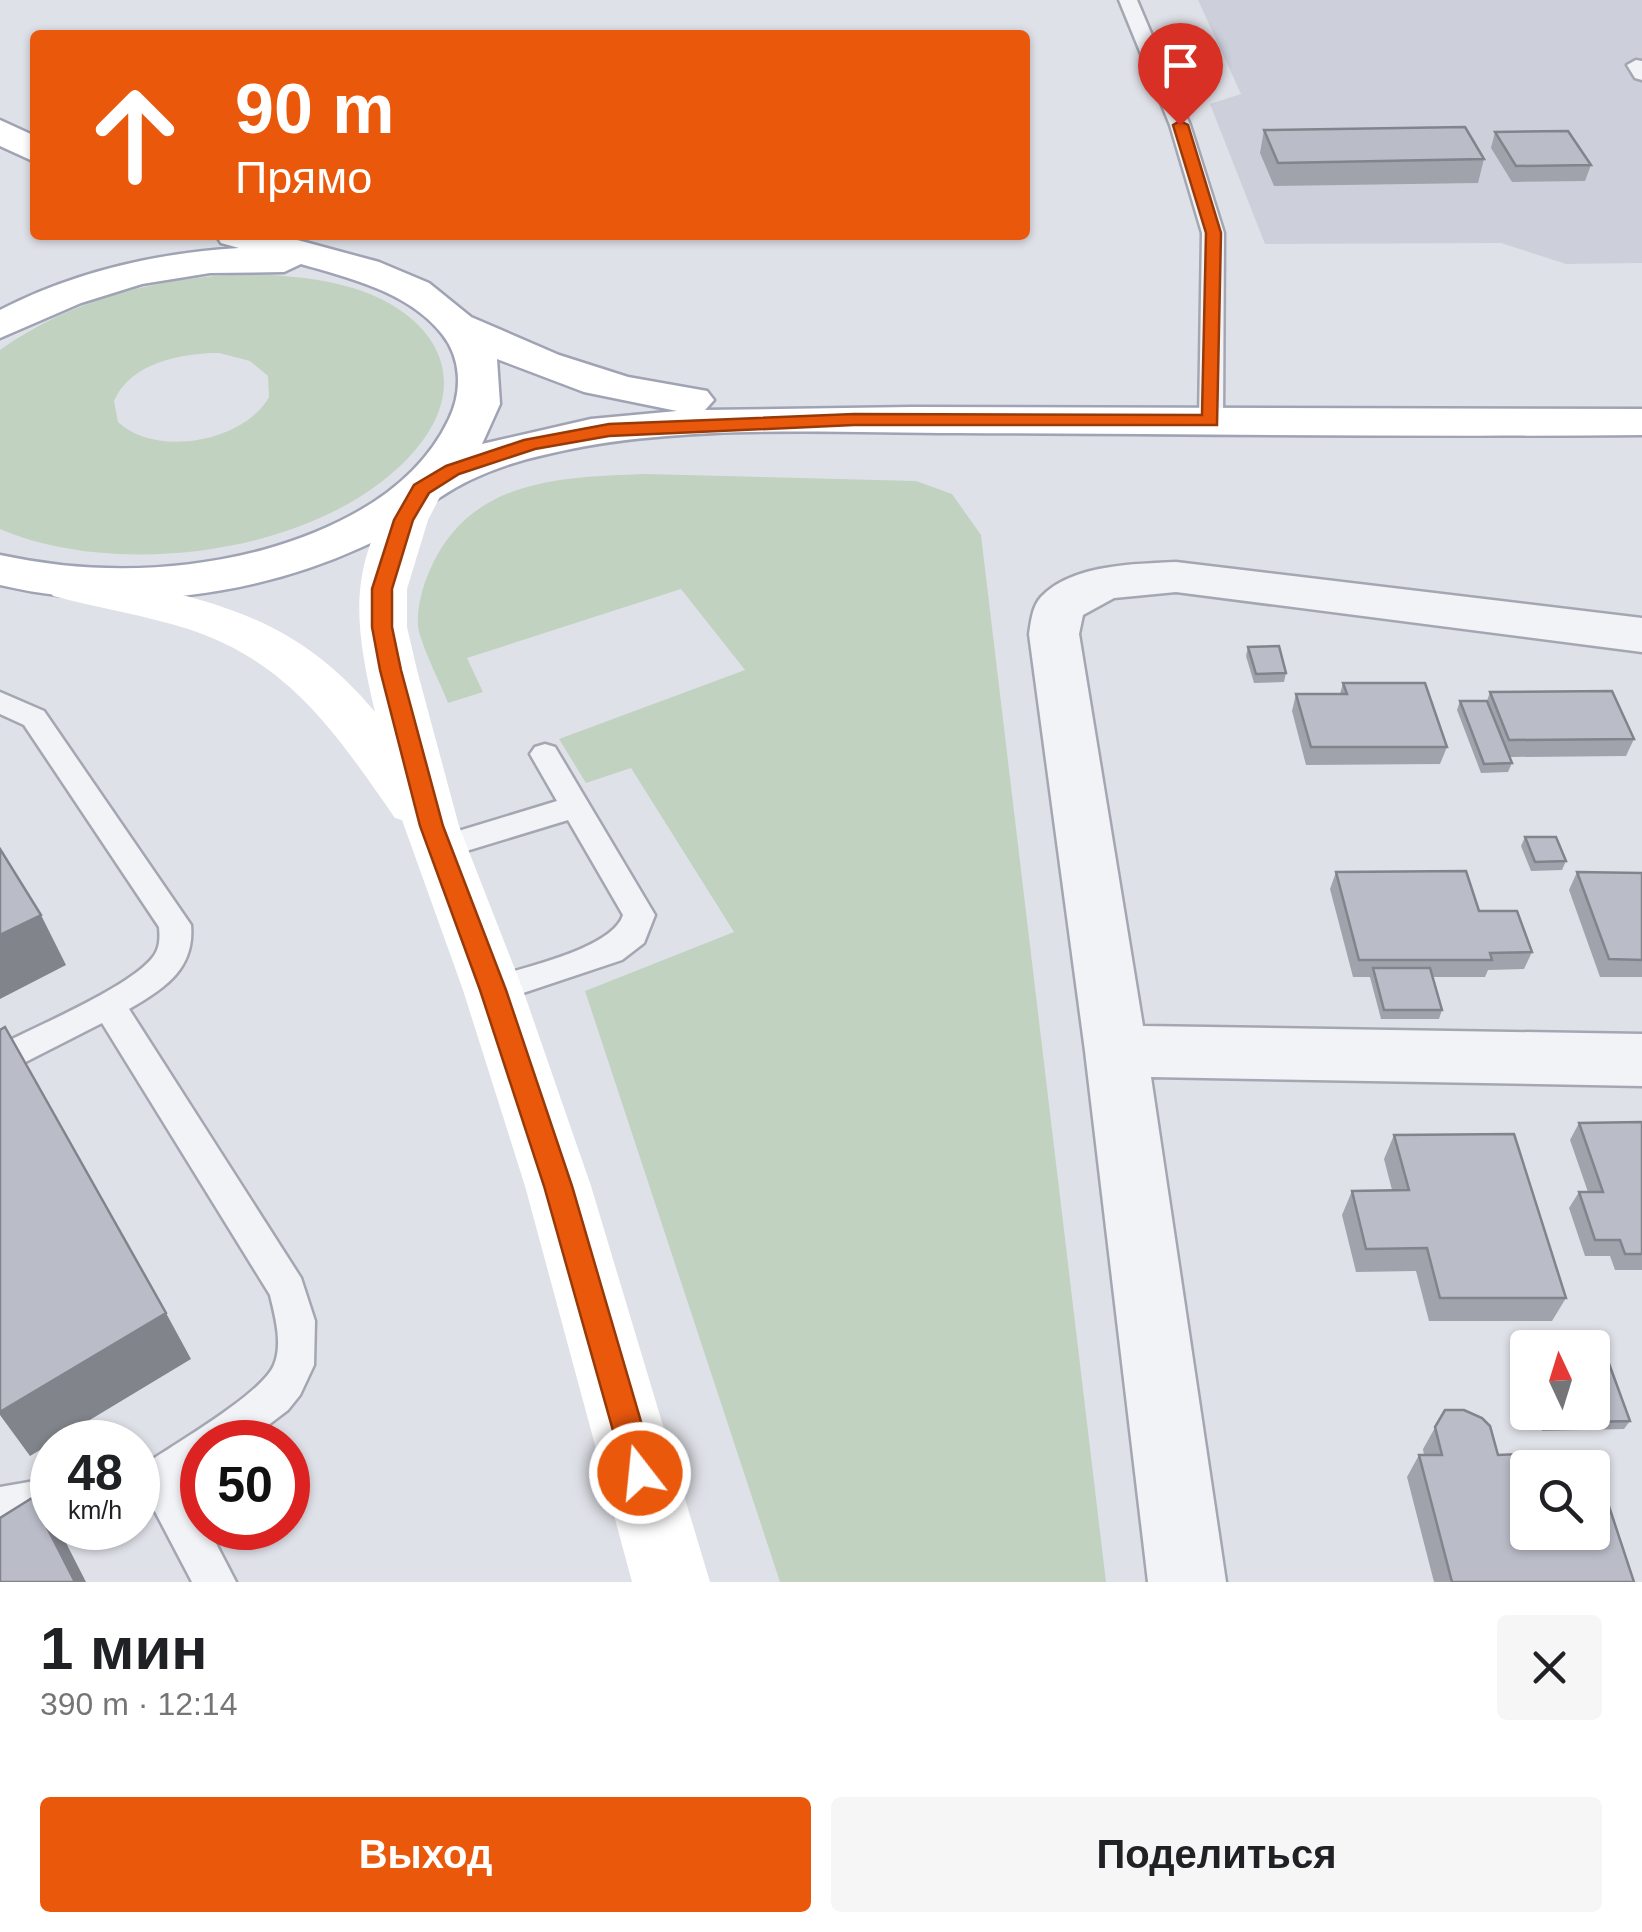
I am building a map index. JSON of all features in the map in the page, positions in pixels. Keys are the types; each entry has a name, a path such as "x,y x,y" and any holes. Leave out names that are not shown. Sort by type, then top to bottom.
{"main road":[{"path":"0,131 30,149"},
{"path":"252,240 366,274 403,287 434,304 458,326 472,346 479,368 481,391 476,415 446,465 421,489 390,556 382,589 382,627 436,837 493,990 558,1186 671,1582"},
{"path":"0,326 62,296 104,282 191,264 280,260 366,274"},
{"path":"458,326 545,366 614,389 854,419"},
{"path":"70,585 133,587 199,580 264,567 378,520 452,470 558,438 661,425 854,419 1642,422"},
{"path":"0,570 191,615 242,632 281,652 312,676 350,718 436,837"}],"street":[{"path":"1186,1582 1116,1051 1054,634 1059,608 1082,589 1114,581 1176,577 1642,636"},
{"path":"1116,1051 1642,1060"}],"lane":[{"path":"1128,0 1180,125 1214,233 1210,421"},
{"path":"0,702 34,718 175,925 178,942 173,960 159,976 0,1061"},
{"path":"493,990 610,951 633,934 638,916 545,754"},
{"path":"436,837 576,807"},
{"path":"108,1004 288,1290 300,1328 299,1359 272,1400 243,1420"},
{"path":"160,1499 215,1582"},
{"path":"0,1508 30,1503"}],"shaded area":[{"path":"1198,0 1642,0 1642,263 1566,264 1501,243 1265,244 1210,104 1241,94"}],"green space":[{"path":"261,274 327,282 381,299 404,313 423,330 436,350 443,372 443,396 434,421 417,448 379,484 332,512 279,533 221,547 162,554 104,553 49,545 0,529 0,350 87,304 150,286","holes":["219,353 250,361 268,376 269,397 240,425 198,440 176,442 154,440 118,422 114,401 132,377 144,369 173,358 204,354"]},
{"path":"646,474 916,481 952,494 981,535 1106,1582 780,1582 585,991 734,932 631,768 586,783 559,739 745,670 681,589 467,658 483,692 448,703 418,625 424,586 446,541 467,518 492,501 549,482"}],"building":[{"path":"1465,127 1484,159 1278,163 1264,130"},
{"path":"1568,131 1591,165 1516,166 1495,132"},
{"path":"1279,646 1286,673 1256,674 1248,647"},
{"path":"1343,683 1425,683 1447,747 1311,747 1296,694 1347,694"},
{"path":"1612,691 1634,739 1509,740 1490,692"},
{"path":"1460,701 1487,701 1512,763 1484,764"},
{"path":"1525,837 1556,837 1566,861 1535,862"},
{"path":"0,849 41,915 0,935"},
{"path":"1466,871 1479,911 1517,911 1532,952 1490,953 1492,960 1359,960 1336,872"},
{"path":"1577,872 1642,873 1642,960 1609,959"},
{"path":"1373,968 1430,968 1442,1010 1384,1010"},
{"path":"5,1027 166,1313 0,1412 0,1030"},
{"path":"1642,1122 1642,1254 1625,1254 1620,1240 1595,1240 1579,1192 1603,1192 1579,1123"},
{"path":"1514,1134 1566,1298 1440,1298 1427,1248 1366,1249 1352,1191 1409,1190 1394,1135"},
{"path":"1610,1366 1630,1421 1610,1421"},
{"path":"1445,1410 1464,1410 1490,1426 1498,1455 1510,1454 1510,1550 1610,1550 1610,1509 1634,1582 1452,1582 1419,1455 1442,1455 1435,1427"},
{"path":"30,1499 30,1550 59,1550 75,1582 0,1582 0,1518"}],"route":[{"path":"640,1473 558,1186 493,990 432,826 390,670 382,627 382,589 404,520 421,489 452,470 531,444 609,430 854,419 1210,421 1216,284 1214,233 1180,125"}]}
